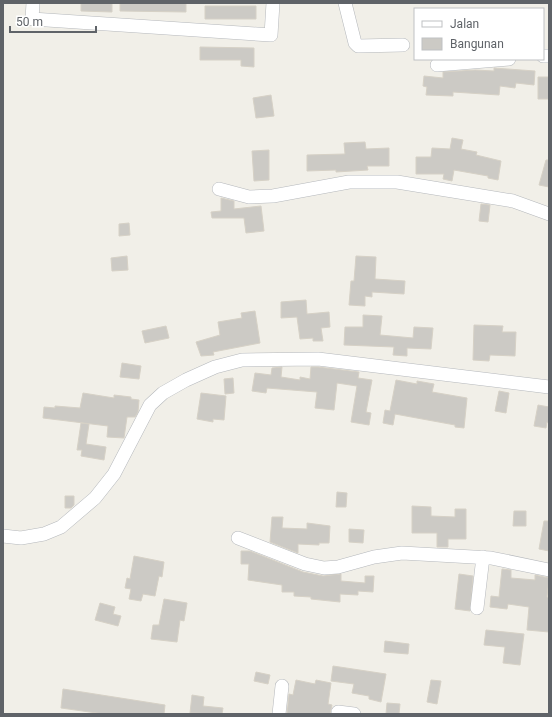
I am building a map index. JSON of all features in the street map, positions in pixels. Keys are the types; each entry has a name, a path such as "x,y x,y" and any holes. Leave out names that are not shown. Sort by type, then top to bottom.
{"street":[{"path":"33,3 32,19 271,35 273,3"},
{"path":"345,3 355,43 358,46 404,45"},
{"path":"437,65 497,60"},
{"path":"219,189 249,197 273,196 349,182 397,182 513,201 549,214"},
{"path":"3,536 21,538 44,534 61,527 95,498 114,474 150,405 163,393 186,380 215,367 242,360 318,359 549,387"},
{"path":"238,538 305,564 324,568 338,568 374,556 402,552 483,557 549,570"},
{"path":"477,608 483,557"},
{"path":"279,714 282,686"},
{"path":"338,714 338,712 354,714"}],"building":[{"path":"81,3 112,3 112,12 81,11"},
{"path":"120,3 186,3 186,12 120,11"},
{"path":"205,6 256,6 256,19 205,19"},
{"path":"200,47 254,48 254,67 241,66 241,60 200,60"},
{"path":"494,68 535,71 534,85 516,83 515,88 500,86 499,95 453,92 453,96 426,95 427,87 423,86 424,76 443,78 443,72 475,70 494,71"},
{"path":"538,77 549,77 549,99 538,99"},
{"path":"271,95 274,116 256,118 253,98"},
{"path":"452,138 463,140 461,149 477,152 476,155 501,161 498,180 488,178 488,176 454,170 452,181 443,179 444,174 416,174 416,157 431,157 432,148 450,149"},
{"path":"365,142 366,149 389,148 389,166 367,166 368,170 336,172 336,170 307,171 307,155 345,154 344,143"},
{"path":"269,150 269,180 254,181 252,151"},
{"path":"546,160 549,160 549,187 539,185"},
{"path":"221,198 234,201 234,209 261,206 264,231 246,233 244,218 212,218 211,212 221,211"},
{"path":"481,204 490,205 488,222 479,221"},
{"path":"129,223 130,235 119,236 119,224"},
{"path":"127,256 128,270 112,271 111,258"},
{"path":"356,256 376,257 375,279 405,281 404,294 372,292 372,297 365,296 365,306 349,305 351,281 354,281"},
{"path":"306,300 307,314 329,312 330,327 321,328 323,341 313,341 313,338 300,339 297,317 281,318 281,302"},
{"path":"255,311 260,343 213,352 214,355 201,356 196,342 220,335 218,322 242,318 241,313"},
{"path":"363,315 382,316 380,335 413,338 414,327 433,328 431,349 407,348 407,356 393,355 394,347 344,345 345,327 363,327"},
{"path":"474,325 503,326 502,332 516,332 515,356 490,355 489,361 473,360"},
{"path":"166,326 169,338 145,343 142,331"},
{"path":"122,363 141,366 139,379 120,377"},
{"path":"282,367 281,377 300,380 300,377 310,379 311,367 318,367 359,372 358,378 372,380 366,412 371,413 369,425 351,422 357,386 337,383 334,410 315,408 317,392 267,388 266,393 252,391 255,373 271,375 272,368"},
{"path":"233,378 234,393 225,394 224,379"},
{"path":"396,380 417,384 417,381 434,384 432,392 467,398 464,428 395,414 393,425 383,423 385,410 390,411"},
{"path":"499,391 509,393 506,413 495,411"},
{"path":"83,393 114,398 114,395 131,397 131,399 139,400 138,412 135,417 127,417 124,438 107,437 108,426 43,418 44,407 55,408 55,406 80,408"},
{"path":"201,393 226,396 224,420 213,419 213,422 197,419"},
{"path":"538,405 549,407 549,423 547,422 546,428 534,426"},
{"path":"81,423 89,424 86,444 106,447 104,460 81,456 82,450 77,450"},
{"path":"337,492 347,493 346,507 336,507"},
{"path":"65,496 74,496 74,505 71,508 65,508"},
{"path":"412,506 431,507 431,516 455,517 455,509 466,509 466,539 448,539 448,547 437,547 437,533 412,533"},
{"path":"514,511 526,511 526,526 513,526"},
{"path":"272,517 283,517 282,528 307,529 307,523 330,526 329,543 319,543 319,545 298,544 298,553 270,542"},
{"path":"544,521 549,521 549,551 539,549"},
{"path":"349,529 364,530 363,543 349,542"},
{"path":"241,551 250,551 303,572 323,576 341,574 341,581 365,583 365,576 374,576 373,592 358,591 358,595 340,594 340,602 311,599 311,597 294,596 294,592 282,592 282,585 248,580 249,564 241,564"},
{"path":"134,556 164,562 162,577 159,576 155,596 143,594 141,601 129,599 131,589 125,588 127,578 130,579"},
{"path":"502,569 511,570 511,578 535,580 535,575 549,578 547,597 549,598 549,632 527,630 529,607 508,604 507,609 490,607 491,596 499,597"},
{"path":"459,574 473,576 470,611 455,609"},
{"path":"164,599 187,603 184,621 180,620 177,642 151,639 153,625 159,625"},
{"path":"100,603 115,607 113,614 121,616 118,626 95,620"},
{"path":"486,630 524,634 520,665 503,663 505,647 484,645"},
{"path":"385,641 409,644 408,654 384,652"},
{"path":"333,666 386,674 381,702 369,699 369,696 352,693 354,684 331,681"},
{"path":"256,672 270,675 268,684 254,681"},
{"path":"296,680 315,684 316,680 331,683 328,704 332,705 330,714 287,714 289,694 293,695"},
{"path":"431,680 441,681 437,704 427,702"},
{"path":"63,689 165,705 164,714 104,714 61,708"},
{"path":"192,695 204,697 203,706 223,708 222,714 190,713"},
{"path":"387,703 400,704 399,714 386,714"}]}
